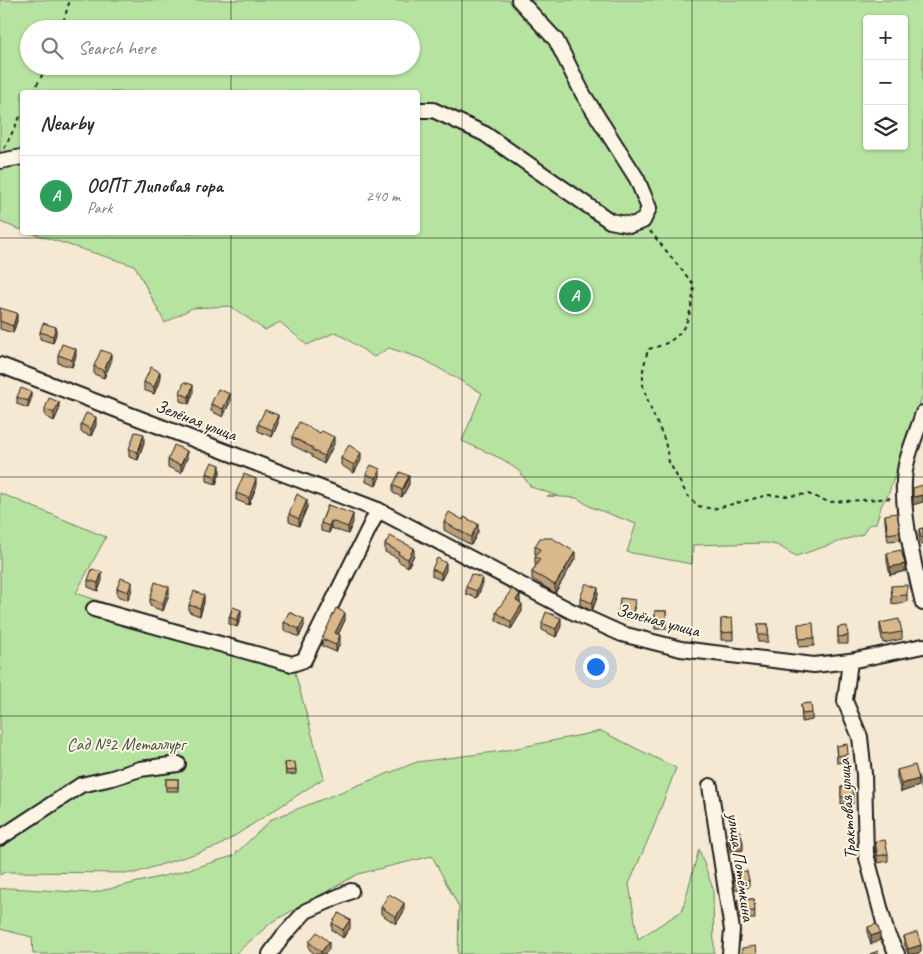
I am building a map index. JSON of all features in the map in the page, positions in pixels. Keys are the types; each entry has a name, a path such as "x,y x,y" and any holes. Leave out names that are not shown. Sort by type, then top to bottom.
{"street":[{"path":"420,110 432,110 485,134 610,221 631,225 643,221 649,208 638,179 584,94 556,40 519,0"},
{"path":"0,161 20,157"},
{"name":"Зелёная улица","path":"0,365 378,510 571,611 622,634 681,649 814,665 923,646"},
{"path":"923,413 906,466 904,498 915,571 923,603"},
{"path":"94,609 292,664 304,660 378,510"},
{"name":"Трактовая улица","path":"850,660 845,701 860,736 864,774 866,854 887,934 897,954"},
{"path":"0,838 81,785 140,769 178,764"},
{"name":"улица Потёмкина","path":"710,786 732,930 730,954"},
{"path":"270,954 283,936 306,911 351,891"}],"path":[{"path":"64,20 70,0"},
{"path":"35,90 42,75"},
{"path":"0,156 20,117"},
{"path":"643,221 694,285 692,309 684,324 675,339 663,346 648,349 643,370 643,386 665,441 669,462 687,495 698,506 713,510 768,495 808,494 829,502 904,498"}],"green space":[{"path":"0,0 923,0 923,394 888,495 882,504 876,523 868,525 863,534 796,556 777,545 766,543 693,545 692,564 627,552 636,524 591,507 577,498 547,496 558,496 531,487 519,471 502,459 462,441 482,393 423,359 389,348 374,357 336,332 307,345 280,322 265,330 230,306 192,308 165,323 135,266 37,235 420,235 420,90 20,90 20,229 0,222"},
{"name":"Сад №2 Металлург","path":"0,493 106,537 76,593 294,669 324,778 219,846 135,873 5,872 0,875"},
{"path":"601,731 676,768 629,884 638,939 682,911 699,849 713,889 714,954 458,954 459,907 432,856 358,874 272,922 235,954 33,954 32,937 0,929 0,889 92,893 180,872 233,856 272,819 417,762 502,751"}],"building":[{"path":"0,308 17,313 13,326 0,321"},
{"path":"43,323 56,327 53,336 40,332"},
{"path":"62,344 76,349 72,360 58,355"},
{"path":"101,350 111,354 104,371 94,366"},
{"path":"151,367 160,372 154,387 144,382"},
{"path":"184,382 193,385 189,397 180,393"},
{"path":"21,388 31,392 28,401 17,397"},
{"path":"218,389 230,394 223,409 211,404"},
{"path":"49,398 59,402 54,413 45,409"},
{"path":"265,410 278,415 272,430 258,424"},
{"path":"86,413 96,417 91,429 81,424"},
{"path":"299,422 320,433 322,431 334,437 324,456 292,437"},
{"path":"135,432 144,434 138,452 129,449"},
{"path":"174,445 187,451 181,465 168,460"},
{"path":"349,445 361,453 354,465 341,458"},
{"path":"212,462 220,465 216,477 207,473"},
{"path":"371,465 380,469 376,478 366,474"},
{"path":"400,472 409,476 402,490 393,485"},
{"path":"244,474 256,479 249,498 236,493"},
{"path":"923,485 923,495 913,497 913,488"},
{"path":"297,494 307,500 299,519 289,514"},
{"path":"328,505 353,514 348,527 331,521 329,526 321,523"},
{"path":"449,512 463,520 464,517 478,524 471,537 444,522"},
{"path":"897,513 900,532 888,534 885,515"},
{"path":"923,528 923,538 921,538 919,529"},
{"path":"390,536 414,548 408,559 385,544"},
{"path":"540,538 552,538 575,552 555,585 532,572 540,559 535,557 540,549 535,546"},
{"path":"901,550 905,564 890,567 887,553"},
{"path":"437,558 446,563 441,573 432,569"},
{"path":"92,569 102,572 98,583 88,580"},
{"path":"471,574 482,578 477,591 466,587"},
{"path":"121,578 132,582 128,592 117,588"},
{"path":"155,582 169,587 163,603 150,599"},
{"path":"586,583 598,588 592,603 580,598"},
{"path":"907,585 907,595 892,596 891,586"},
{"path":"512,589 520,594 516,600 522,604 511,622 496,612"},
{"path":"194,591 204,595 200,608 189,605"},
{"path":"620,598 635,600 633,612 619,611"},
{"path":"233,607 241,610 237,620 229,617"},
{"path":"336,608 345,613 335,633 340,635 336,645 322,639"},
{"path":"655,611 666,611 666,622 655,622"},
{"path":"289,612 304,619 299,629 284,622"},
{"path":"546,612 561,618 556,629 542,623"},
{"path":"732,618 733,632 721,633 721,619"},
{"path":"899,619 902,632 883,635 880,623"},
{"path":"813,623 814,638 799,639 798,624"},
{"path":"758,624 768,624 768,635 758,635"},
{"path":"847,626 848,636 838,637 838,627"},
{"path":"811,703 812,713 802,714 801,704"},
{"path":"847,744 848,754 837,756 836,746"},
{"path":"295,762 296,770 286,771 285,763"},
{"path":"915,765 919,779 901,784 897,770"},
{"path":"166,779 178,779 178,787 166,787"},
{"path":"841,787 852,787 853,797 841,797"},
{"path":"740,831 743,842 731,846 728,835"},
{"path":"885,840 888,854 878,856 875,842"},
{"path":"747,871 749,880 735,883 733,873"},
{"path":"389,894 404,903 396,917 381,907"},
{"path":"754,899 755,911 739,912 737,900"},
{"path":"339,913 350,920 343,930 332,923"},
{"path":"877,924 880,933 871,936 868,927"},
{"path":"317,932 329,942 321,952 309,942"},
{"path":"917,932 921,945 908,949 904,936"},
{"path":"756,946 757,954 742,954 742,948"}],"place":[{"name":"ООПТ Липовая гора","path":"575,296"}]}
